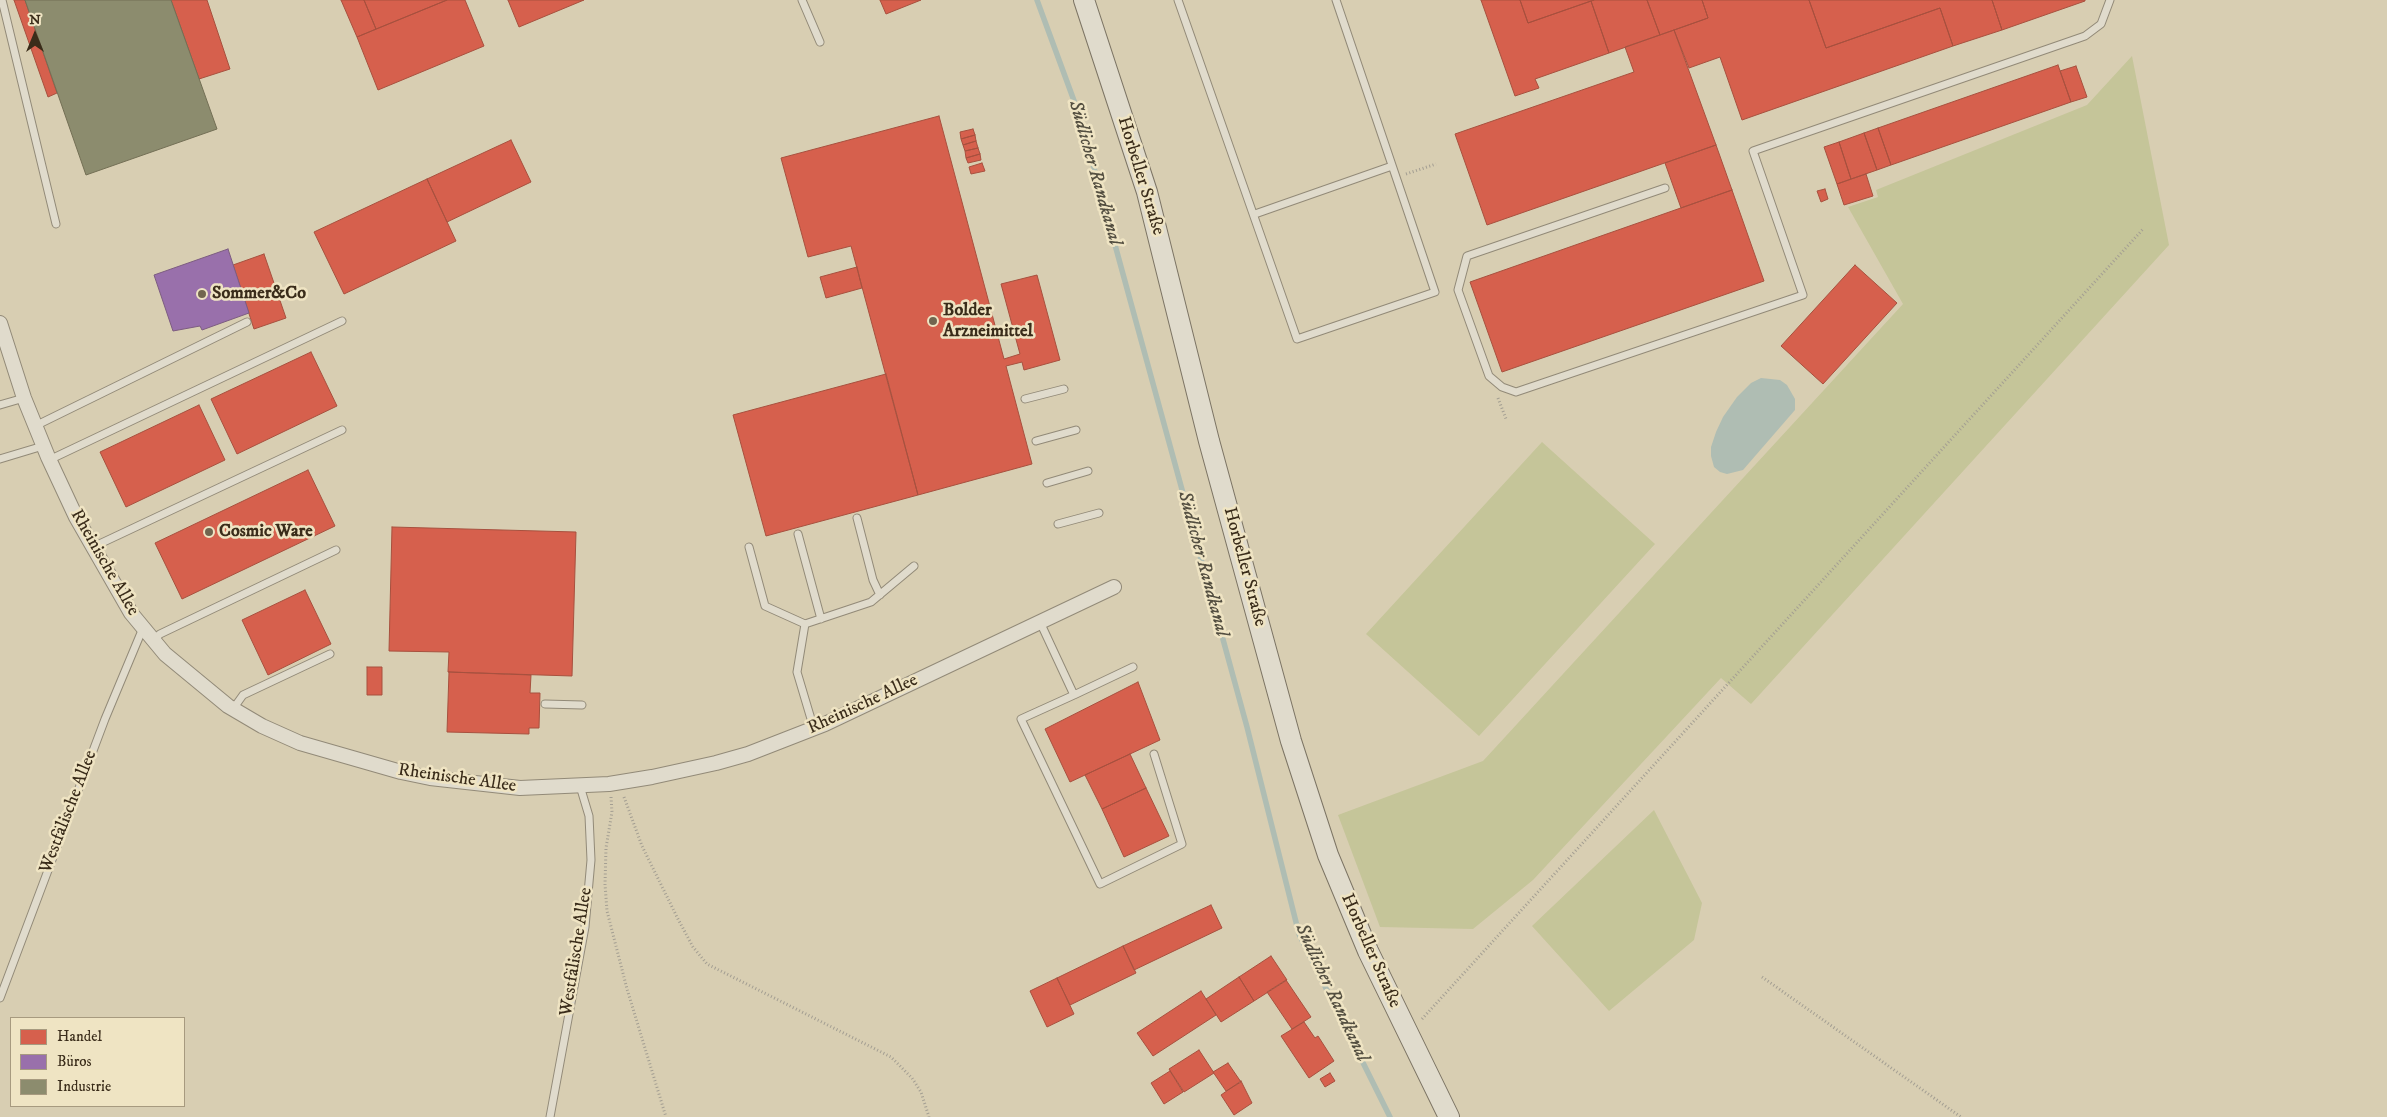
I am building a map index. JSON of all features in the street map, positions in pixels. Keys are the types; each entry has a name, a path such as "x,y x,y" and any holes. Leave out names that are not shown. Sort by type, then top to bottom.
{"main road":[{"name":"Horbeller Straße","path":"1084,0 1147,192 1209,441 1291,741 1328,855 1368,951 1449,1117"}],"street":[{"name":"Rheinische Allee","path":"0,323 24,398 49,460 93,547 131,614 165,654 195,681 233,709 262,726 300,743 400,772 456,781 520,788 614,784 716,763 748,754 814,729 1114,587"}],"lane":[{"path":"2,0 56,224"},
{"path":"802,0 820,42"},
{"path":"1178,0 1255,214 1297,339 1435,292 1336,0"},
{"path":"1666,188 1467,256 1458,290 1489,376 1502,387 1516,392 1803,295 1753,151 2085,36 2101,24 2110,0"},
{"path":"1255,214 1392,166"},
{"path":"49,460 342,321"},
{"path":"35,426 247,322"},
{"path":"1025,399 1064,388"},
{"path":"0,405 24,398"},
{"path":"93,547 342,430"},
{"path":"1036,441 1076,430"},
{"path":"0,458 43,446"},
{"path":"1047,483 1088,471"},
{"path":"1058,524 1099,513"},
{"path":"857,518 873,580 880,595"},
{"path":"798,534 821,619"},
{"path":"749,547 765,606 805,624 871,602 914,566"},
{"path":"153,640 160,634 336,550"},
{"path":"1040,622 1074,695"},
{"path":"805,624 797,672 814,729"},
{"name":"Westfälische Allee","path":"0,998 105,719 143,628"},
{"path":"233,709 243,696 330,654"},
{"path":"1133,667 1021,719 1100,884 1182,844 1154,754"},
{"path":"545,704 582,705"},
{"name":"Westfälische Allee","path":"550,1117 586,918 591,860 590,825 580,786"}],"path":[{"path":"1396,177 1436,164"},
{"path":"1408,1034 2144,228"},
{"path":"1502,387 1498,397 1506,419"},
{"path":"614,784 606,848 605,884 607,911 626,989 666,1117"},
{"path":"614,784 678,919 693,947 707,964 891,1057 912,1078 921,1092 929,1117"},
{"path":"1762,977 1961,1117"}],"green space":[{"path":"2132,56 2169,245 1751,704 1721,678 1533,880 1473,929 1380,927 1338,815 1483,761 1903,304 1848,207 1878,197 1876,190 2087,105"},
{"path":"1542,442 1655,544 1479,736 1366,634"},
{"path":"1654,810 1702,903 1694,940 1609,1011 1532,926"}],"shaded area":[{"path":"1761,378 1780,380 1787,385 1795,399 1795,410 1743,470 1727,474 1720,472 1714,467 1711,456 1711,447 1716,432 1723,417 1737,397 1751,383"}],"building: Handel":[{"path":"14,0 25,0 57,93 48,97"},
{"path":"171,0 207,0 230,69 199,79"},
{"path":"341,0 364,0 376,29 357,37"},
{"path":"364,0 447,0 376,29"},
{"path":"447,0 465,0 484,46 378,90 357,37"},
{"path":"508,0 584,0 519,27"},
{"path":"880,0 921,0 886,14"},
{"path":"1481,0 1520,0 1528,23 1591,1 1609,53 1535,79 1539,88 1515,96"},
{"path":"1520,0 1594,0 1528,23"},
{"path":"1647,0 1660,35 1609,53 1591,1"},
{"path":"1647,0 1702,0 1708,18 1660,35"},
{"path":"1702,0 1809,0 1826,48 1940,8 1953,46 1742,120 1720,57 1689,68 1674,30 1708,18"},
{"path":"1809,0 1992,0 2002,30 1953,46 1940,8 1826,48"},
{"path":"1992,0 2085,0 2085,1 2002,30"},
{"path":"1674,30 1716,145 1487,225 1455,134 1634,72 1625,47"},
{"path":"2058,65 2071,102 1891,165 1878,128"},
{"path":"2076,66 2087,97 2071,102 2060,71"},
{"name":"Bolder Arzneimittel","path":"939,116 1004,359 1020,354 1001,284 1037,275 1060,360 1024,370 1022,362 1006,366 1032,464 918,495 851,246 808,257 781,158"},
{"path":"1878,128 1891,165 1877,170 1864,133"},
{"path":"973,129 975,135 961,139 960,132"},
{"path":"1864,133 1877,170 1851,179 1839,142"},
{"path":"975,135 976,141 963,145 961,139"},
{"path":"511,140 531,182 447,222 427,179"},
{"path":"976,141 978,148 965,151 963,145"},
{"path":"1839,142 1851,179 1837,184 1824,147"},
{"path":"1716,145 1732,190 1681,208 1665,163"},
{"path":"978,148 980,154 966,158 965,151"},
{"path":"980,154 981,160 968,163 966,158"},
{"path":"982,163 985,171 971,174 969,167"},
{"path":"1866,174 1873,196 1844,205 1837,184"},
{"path":"427,179 456,241 344,294 314,232"},
{"path":"1825,189 1828,199 1821,202 1817,191"},
{"path":"1732,190 1764,281 1502,372 1470,282"},
{"path":"264,254 286,318 254,329 233,265"},
{"path":"1855,265 1897,303 1823,384 1781,346"},
{"path":"857,267 862,288 826,298 820,277"},
{"path":"311,352 337,406 237,454 211,399"},
{"path":"886,374 918,495 766,536 733,415"},
{"path":"199,405 225,460 126,507 100,452"},
{"path":"308,470 335,526 182,599 155,543"},
{"path":"392,527 576,532 572,676 448,672 449,652 389,651"},
{"path":"305,590 331,644 268,675 242,620"},
{"path":"367,667 382,667 382,695 367,695"},
{"path":"449,672 531,675 530,693 540,693 539,728 529,728 529,734 447,732"},
{"path":"1138,682 1160,740 1070,782 1045,729"},
{"path":"1130,754 1146,788 1102,809 1085,775"},
{"path":"1146,788 1169,836 1124,857 1102,809"},
{"path":"1211,905 1222,928 1134,970 1123,946"},
{"path":"1123,946 1136,973 1070,1005 1057,978"},
{"path":"1271,956 1287,980 1254,1001 1239,977"},
{"path":"1239,977 1254,1001 1221,1022 1206,999"},
{"path":"1057,978 1074,1014 1047,1027 1030,991"},
{"path":"1286,980 1311,1017 1292,1029 1267,992"},
{"path":"1201,991 1216,1015 1153,1056 1137,1033"},
{"path":"1304,1022 1315,1038 1318,1036 1334,1061 1309,1078 1281,1036"},
{"path":"1199,1050 1214,1073 1184,1092 1169,1069"},
{"path":"1228,1063 1241,1082 1226,1091 1213,1072"},
{"path":"1170,1071 1183,1092 1164,1104 1151,1083"},
{"path":"1330,1073 1335,1081 1325,1087 1320,1079"},
{"path":"1241,1081 1252,1103 1234,1115 1221,1095"}],"building: Büros":[{"name":"Sommer&Co","path":"228,249 249,313 202,330 200,326 173,331 154,275"}],"building: Industrie":[{"path":"25,0 171,0 217,129 86,175"}],"waterway":[{"name":"Südlicher Randkanal","path":"1037,0 1080,117 1247,727 1299,934 1390,1117"}],"place":[{"name":"Sommer&Co","path":"202,294"},
{"name":"Bolder Arzneimittel","path":"933,321"},
{"name":"Cosmic Ware","path":"209,532"}]}
